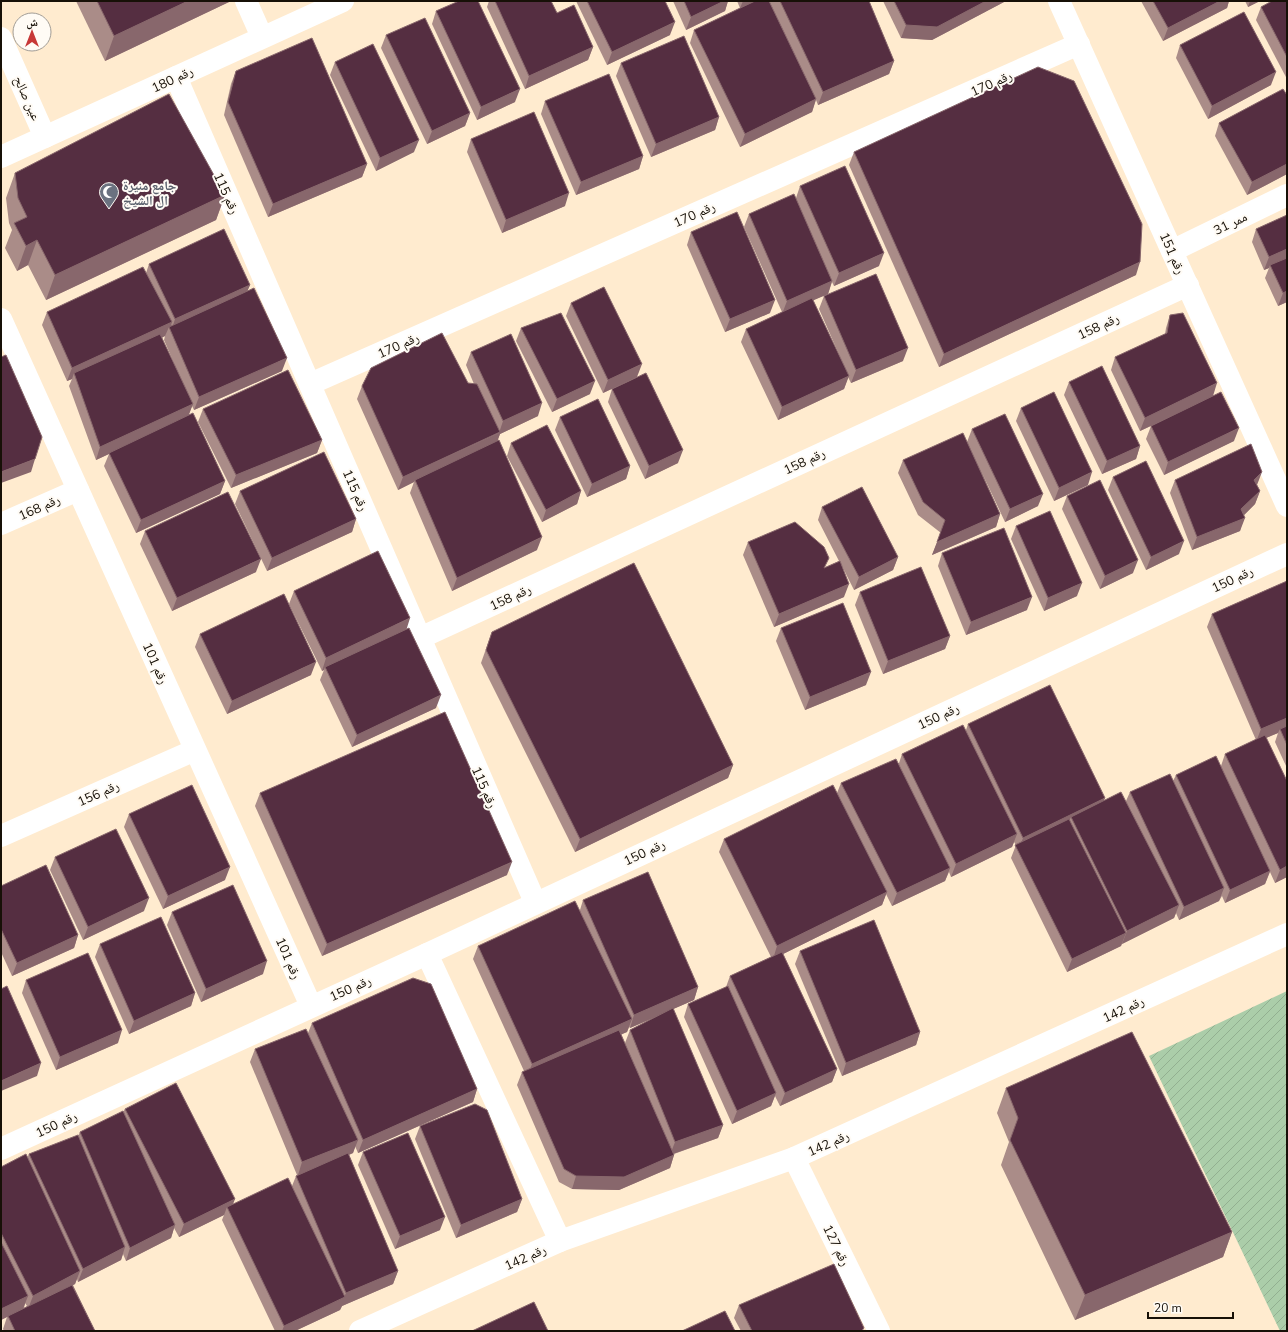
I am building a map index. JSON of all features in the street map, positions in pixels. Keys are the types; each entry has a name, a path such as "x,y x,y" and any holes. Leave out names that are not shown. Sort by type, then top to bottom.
{"street":[{"path":"246,1 262,37"},
{"name":"رقم 180","path":"1,157 343,1"},
{"name":"رقم 151","path":"1060,1 1287,506"},
{"name":"عين صالح","path":"1,38 45,137"},
{"name":"رقم 170","path":"310,384 1079,44"},
{"name":"رقم 115","path":"176,77 536,902"},
{"name":"ممر 31","path":"1172,251 1287,195"},
{"name":"رقم 158","path":"420,638 1188,285"},
{"name":"رقم 101","path":"1,319 311,1006"},
{"name":"رقم 168","path":"1,524 78,490"},
{"name":"رقم 150","path":"1,1149 427,954 1287,554"},
{"name":"رقم 156","path":"1,836 195,750"},
{"name":"رقم 142","path":"360,1331 560,1241 794,1158 1287,934"},
{"path":"427,954 560,1241"},
{"name":"رقم 127","path":"794,1158 880,1331"}],"green space":[{"path":"1287,991 1287,1331 1280,1331 1149,1056"}],"building":[{"path":"97,1 188,1 114,36"},
{"path":"459,1 478,1 520,89 481,107 436,11"},
{"path":"495,1 551,1 557,13 574,5 593,47 529,76"},
{"path":"587,1 665,1 675,22 612,52"},
{"path":"684,1 724,1 691,17"},
{"path":"755,1 769,1 816,99 745,134 694,30"},
{"path":"780,1 869,1 894,61 823,92"},
{"path":"894,1 986,1 937,27 906,25"},
{"path":"1153,1 1220,1 1168,28"},
{"path":"1272,1 1287,1 1287,57 1261,7"},
{"path":"1244,12 1276,72 1212,106 1180,45"},
{"path":"425,18 470,113 432,131 386,35"},
{"path":"684,36 719,117 656,144 621,63"},
{"path":"312,38 367,164 273,204 228,102 236,71"},
{"path":"373,44 419,140 380,158 335,62"},
{"path":"1038,67 1074,81 1142,224 1140,262 944,354 854,152"},
{"path":"609,74 643,156 581,182 545,101"},
{"path":"1283,89 1287,95 1287,164 1252,182 1219,123"},
{"name":"جامع منيرة ال الشيخ","path":"169,94 225,195 55,275 37,240 26,246 14,223 27,217 18,198 15,173"},
{"path":"534,112 569,193 506,220 471,139"},
{"path":"845,166 884,253 839,273 800,186"},
{"path":"794,194 832,281 787,301 749,214"},
{"path":"737,212 775,300 730,319 691,232"},
{"path":"1287,215 1287,249 1269,257 1256,229"},
{"path":"224,229 250,285 175,319 149,264"},
{"path":"1287,258 1287,291 1283,293 1270,265"},
{"path":"143,267 172,322 72,368 47,312"},
{"path":"876,274 908,348 856,370 824,296"},
{"path":"604,287 642,364 608,380 571,303"},
{"path":"254,288 287,358 199,397 169,327"},
{"path":"812,298 849,376 782,407 746,329"},
{"path":"561,313 595,381 557,399 521,328"},
{"path":"1183,313 1217,383 1145,418 1115,357 1167,333 1170,315"},
{"path":"442,333 468,383 477,384 500,432 403,477 362,386 371,368"},
{"path":"160,334 193,404 100,447 74,373"},
{"path":"511,334 542,403 503,421 471,352"},
{"path":"6,355 42,437 35,459 1,472 1,357"},
{"path":"1102,366 1140,446 1107,461 1069,382"},
{"path":"288,370 322,440 236,475 203,409"},
{"path":"646,373 683,450 649,466 612,389"},
{"path":"1054,392 1092,472 1059,488 1021,408"},
{"path":"1221,392 1239,428 1168,462 1151,426"},
{"path":"598,399 630,466 592,484 560,417"},
{"path":"193,413 225,481 141,520 109,453"},
{"path":"1005,414 1043,494 1010,509 972,429"},
{"path":"547,425 581,491 546,510 511,443"},
{"path":"963,433 1000,514 937,542 945,520 923,502 903,460"},
{"path":"499,440 542,537 457,578 415,480"},
{"path":"1251,444 1262,472 1254,480 1260,491 1241,509 1245,518 1197,537 1175,480"},
{"path":"324,452 356,519 272,558 240,491"},
{"path":"1146,461 1184,541 1151,557 1113,477"},
{"path":"1100,480 1138,560 1105,576 1067,496"},
{"path":"862,487 898,557 859,577 822,507"},
{"path":"228,492 261,559 177,598 145,531"},
{"path":"1050,511 1082,583 1048,598 1016,526"},
{"path":"795,522 824,547 829,558 824,568 840,561 849,584 779,614 748,542"},
{"path":"1004,528 1032,597 971,622 942,553"},
{"path":"378,551 410,618 326,658 294,591"},
{"path":"634,563 733,765 580,839 486,650 492,632"},
{"path":"921,567 950,636 888,661 860,592"},
{"path":"1287,581 1287,718 1261,729 1212,614"},
{"path":"284,594 316,662 232,701 200,634"},
{"path":"843,603 871,672 810,697 781,628"},
{"path":"409,628 441,695 357,735 325,667"},
{"path":"1050,685 1105,798 1023,838 968,724"},
{"path":"445,712 512,862 327,944 260,793"},
{"path":"963,725 1017,834 956,864 902,754"},
{"path":"1287,726 1287,745 1280,729"},
{"path":"1265,735 1287,781 1287,866 1280,870 1225,754"},
{"path":"1216,756 1270,871 1230,890 1176,775"},
{"path":"896,759 950,868 897,893 841,783"},
{"path":"1170,774 1224,888 1184,907 1130,792"},
{"path":"192,785 230,867 168,896 129,814"},
{"path":"833,785 887,892 777,946 724,839"},
{"path":"1121,792 1179,905 1127,931 1071,817"},
{"path":"1069,819 1126,933 1072,959 1015,845"},
{"path":"116,829 149,898 88,927 55,857"},
{"path":"46,865 78,935 17,963 1,929 1,886"},
{"path":"648,872 698,987 634,1015 583,900"},
{"path":"233,885 267,961 206,989 172,912"},
{"path":"575,901 632,1019 532,1064 478,946"},
{"path":"161,917 195,993 134,1021 100,944"},
{"path":"874,920 920,1032 846,1063 800,951"},
{"path":"782,952 837,1069 785,1093 730,976"},
{"path":"88,953 122,1030 60,1057 26,980"},
{"path":"413,978 431,984 477,1089 363,1140 312,1023"},
{"path":"7,986 41,1063 1,1081 1,989"},
{"path":"728,986 776,1093 737,1111 688,1004"},
{"path":"673,1008 723,1125 675,1142 630,1030"},
{"path":"306,1029 358,1140 302,1162 255,1049"},
{"path":"619,1030 674,1155 624,1177 576,1176 564,1169 522,1072"},
{"path":"1132,1032 1232,1232 1085,1295 1010,1140 1018,1118 1006,1088"},
{"path":"176,1083 235,1199 184,1224 125,1109"},
{"path":"475,1104 487,1110 522,1199 461,1225 420,1126"},
{"path":"123,1111 175,1225 130,1248 80,1132"},
{"path":"408,1133 445,1217 400,1236 363,1152"},
{"path":"78,1135 125,1247 83,1269 29,1154"},
{"path":"348,1153 398,1271 346,1293 296,1176"},
{"path":"26,1154 80,1271 33,1296 1,1233 1,1167"},
{"path":"288,1178 345,1297 284,1326 227,1207"},
{"path":"1,1242 28,1296 1,1309"},
{"path":"834,1264 864,1328 861,1331 752,1331 739,1305"},
{"path":"72,1285 95,1331 15,1331 8,1316"},
{"path":"534,1302 548,1331 472,1331"},
{"path":"725,1311 735,1331 682,1331"}],"place":[{"name":"جامع منيرة ال الشيخ","path":"109,209"}]}
